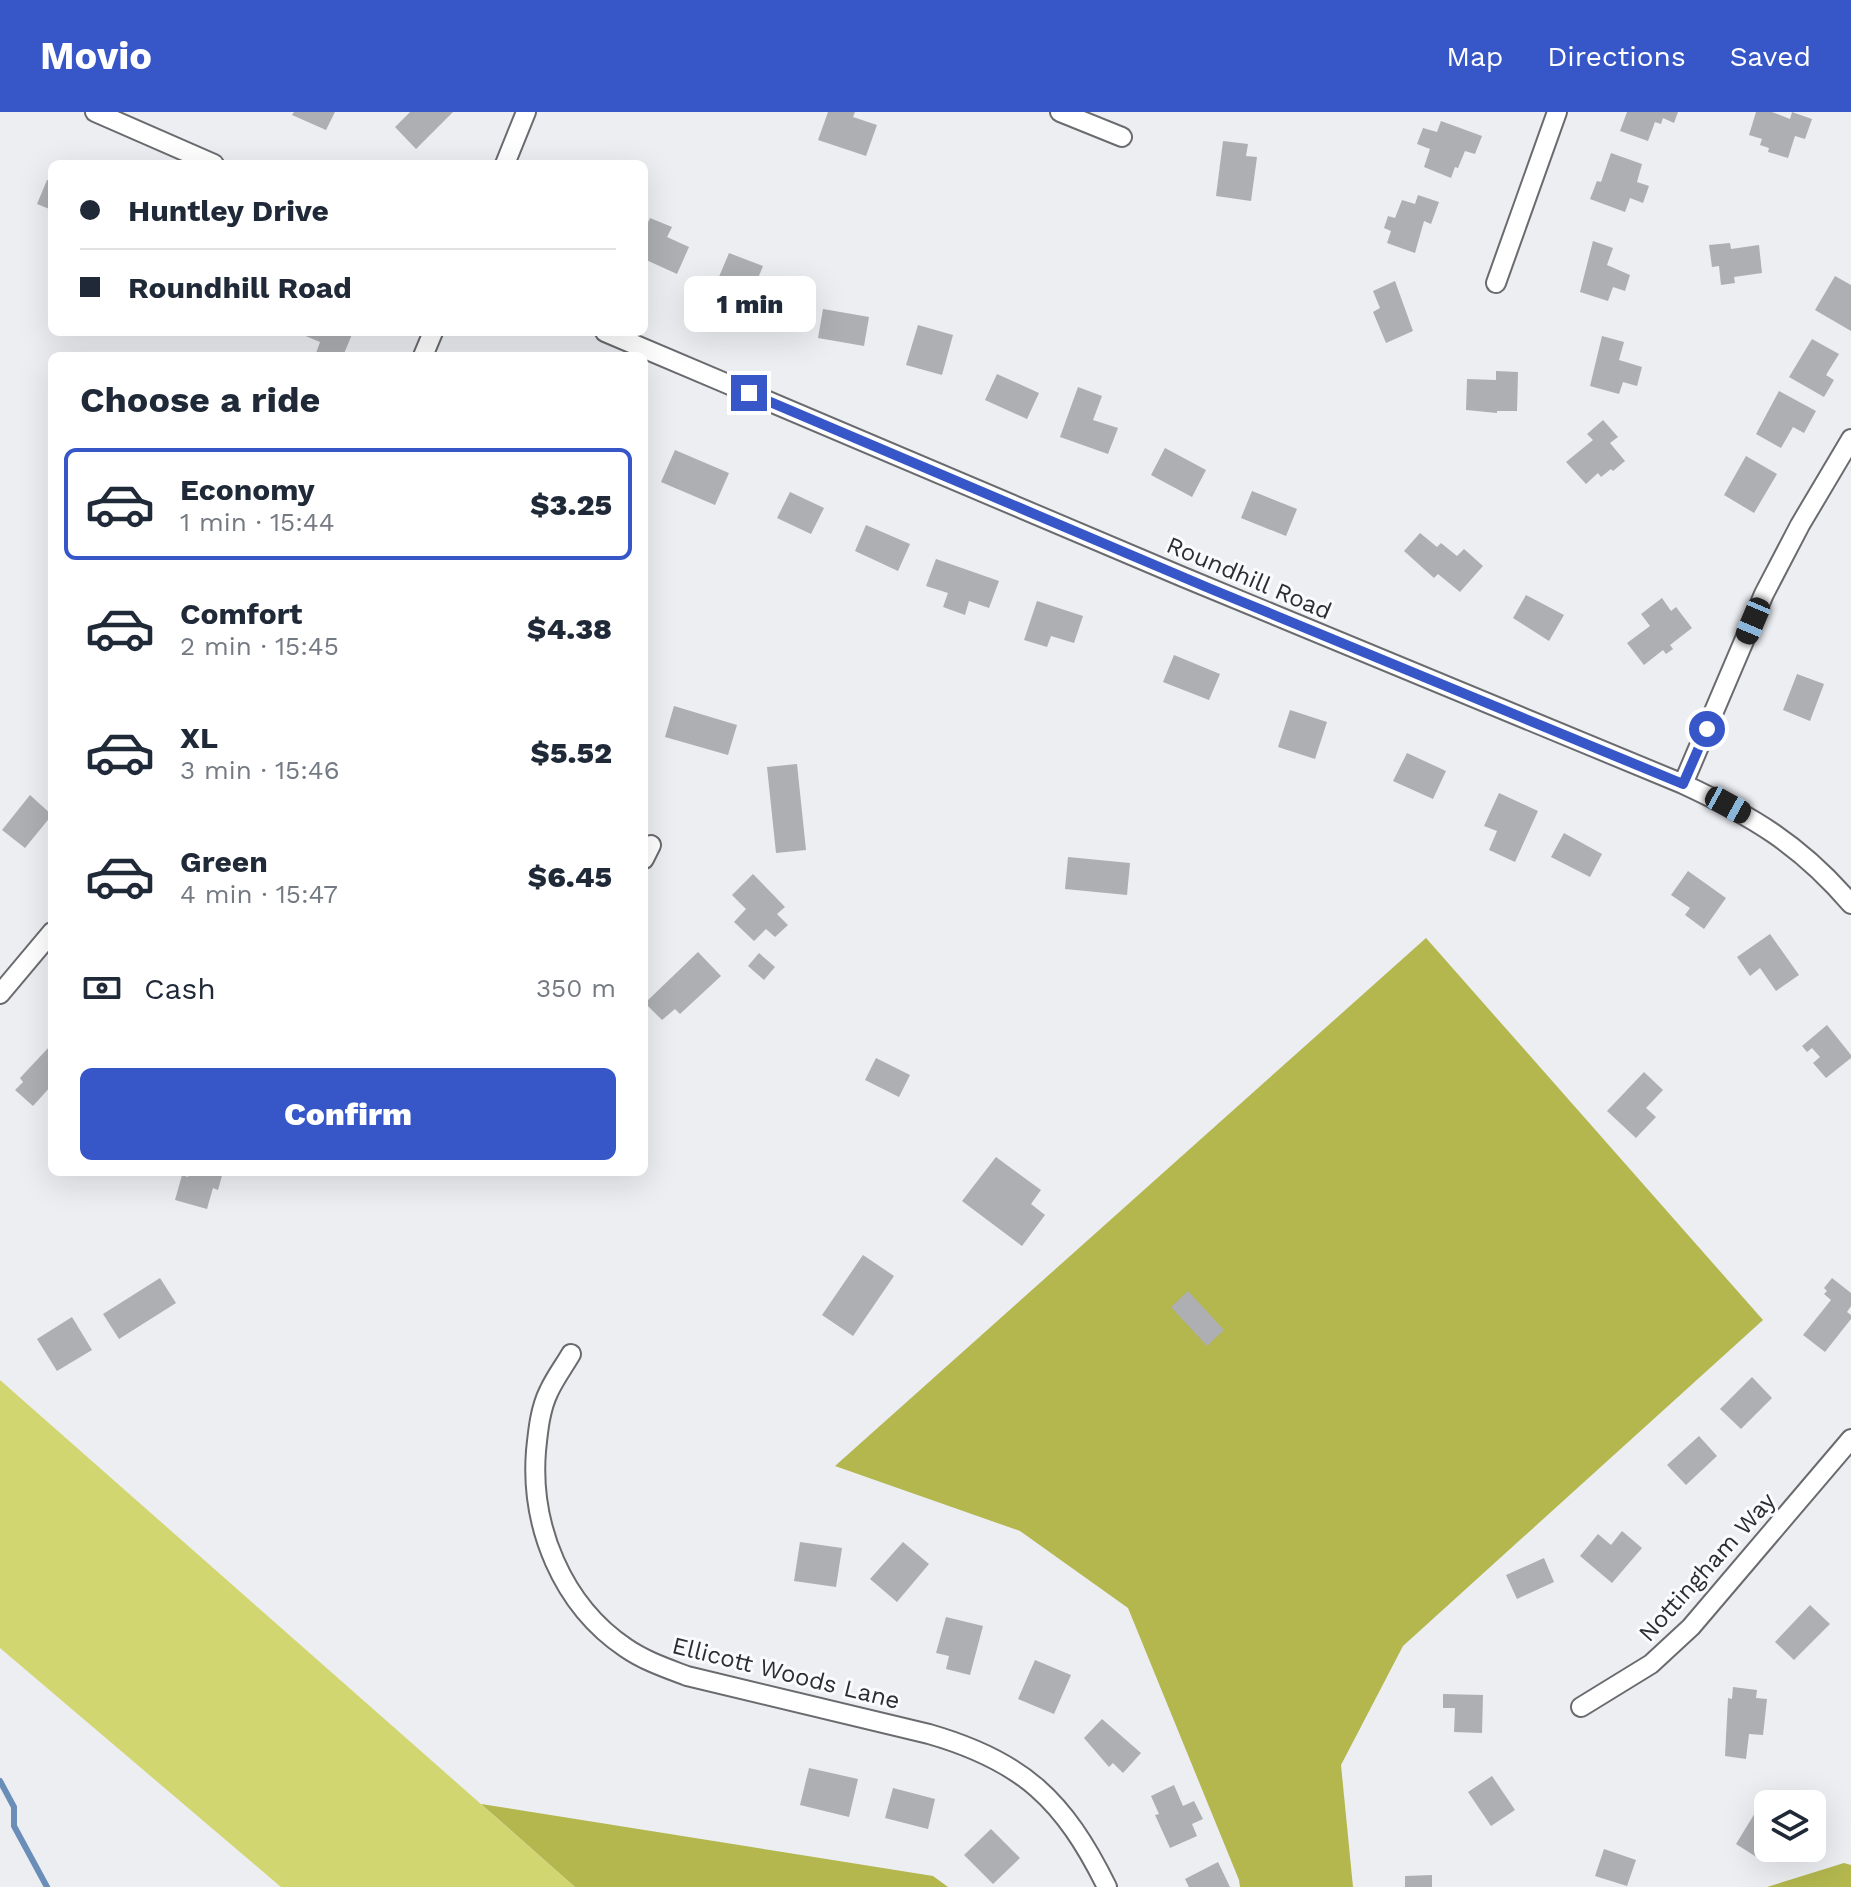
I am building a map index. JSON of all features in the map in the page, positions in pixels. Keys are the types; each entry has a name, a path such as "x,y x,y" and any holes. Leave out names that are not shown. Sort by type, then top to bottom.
{"street":[{"path":"95,112 205,160"},
{"path":"507,160 526,112"},
{"path":"1060,112 1122,137"},
{"path":"1496,283 1557,112"},
{"name":"Roundhill Road","path":"614,336 1211,589 1683,784 1764,825 1798,850 1851,904"},
{"path":"1683,784 1764,594 1851,439"},
{"path":"0,994 48,937"},
{"name":"Ellicott Woods Lane","path":"571,1354 548,1392 538,1427 535,1467 537,1501 544,1534 558,1571 577,1601 598,1624 625,1647 653,1663 687,1676 929,1734 998,1759 1027,1778 1052,1800 1074,1828 1107,1887"},
{"name":"Nottingham Way","path":"1581,1707 1651,1664 1691,1627 1851,1439"}],"green space":[{"path":"0,1380 575,1887 281,1887 0,1648"}],"shaded area":[{"path":"1426,938 1763,1320 1403,1646 1341,1765 1353,1887 1240,1887 1128,1608 1020,1531 835,1466"},
{"path":"481,1804 933,1876 948,1887 575,1887"},
{"path":"1844,1863 1851,1865 1851,1887 1767,1887"}],"building":[{"path":"294,112 335,112 326,130 292,115"},
{"path":"410,112 453,112 416,149 395,127"},
{"path":"828,112 855,112 853,117 877,125 866,156 818,140"},
{"path":"1627,112 1678,112 1674,123 1663,118 1661,124 1655,122 1648,141 1620,131"},
{"path":"1756,112 1772,112 1790,119 1792,112 1812,119 1805,139 1795,136 1788,158 1768,152 1769,148 1760,145 1762,139 1749,135"},
{"path":"1441,121 1482,136 1475,154 1465,151 1451,178 1424,167 1430,149 1417,144 1423,128 1437,132"},
{"path":"1223,141 1248,144 1246,156 1257,157 1251,201 1216,196"},
{"path":"1611,153 1642,164 1637,182 1649,186 1643,203 1630,198 1625,212 1590,199 1597,181 1601,182"},
{"path":"47,180 48,180 48,208 37,204"},
{"path":"1418,195 1439,202 1431,224 1424,221 1415,253 1387,243 1391,231 1384,228 1388,216 1395,218 1402,200 1415,204"},
{"path":"650,218 672,227 667,237 689,247 677,274 648,261"},
{"path":"1593,241 1613,248 1607,265 1630,275 1625,291 1613,287 1608,301 1580,292"},
{"path":"1730,243 1731,249 1759,245 1762,273 1734,277 1735,283 1721,285 1719,266 1712,267 1709,245"},
{"path":"729,253 763,266 747,305 713,291"},
{"path":"1835,276 1851,285 1851,331 1815,310"},
{"path":"1395,281 1413,331 1386,343 1373,312 1380,308 1373,291"},
{"path":"823,309 869,317 864,346 818,338"},
{"path":"918,325 953,335 942,375 906,365"},
{"path":"306,336 351,336 345,352 316,352 320,342"},
{"path":"1602,336 1624,342 1619,360 1642,367 1637,386 1623,382 1619,394 1590,386"},
{"path":"1812,339 1839,354 1826,375 1834,380 1824,397 1789,377"},
{"path":"1496,371 1518,372 1517,411 1466,410 1467,379 1496,380"},
{"path":"997,374 1039,393 1027,419 985,400"},
{"path":"1078,387 1102,396 1093,420 1118,428 1108,454 1060,437"},
{"path":"1779,391 1816,411 1804,433 1793,427 1781,448 1756,434"},
{"path":"1603,420 1618,437 1610,443 1625,461 1601,477 1598,473 1586,484 1566,462 1593,440 1587,434"},
{"path":"1165,448 1206,470 1192,497 1151,475"},
{"path":"675,450 729,473 715,505 661,482"},
{"path":"1746,456 1777,474 1754,513 1724,495"},
{"path":"1252,491 1297,509 1286,536 1241,518"},
{"path":"790,492 824,508 811,534 777,518"},
{"path":"866,525 910,544 898,571 855,551"},
{"path":"1420,533 1437,547 1441,543 1457,556 1464,549 1483,566 1460,592 1438,574 1434,578 1404,551"},
{"path":"936,559 999,581 989,608 969,601 965,615 943,607 948,593 926,586"},
{"path":"1526,595 1564,615 1549,641 1513,618"},
{"path":"1662,598 1671,611 1676,607 1692,628 1670,645 1673,649 1666,654 1663,650 1644,665 1627,643 1650,626 1641,614"},
{"path":"1037,601 1083,616 1074,643 1051,636 1047,647 1024,640"},
{"path":"1174,655 1220,674 1209,700 1163,682"},
{"path":"1797,674 1824,684 1810,721 1783,710"},
{"path":"674,706 737,725 728,755 665,737"},
{"path":"1290,710 1327,722 1315,759 1278,747"},
{"path":"1407,753 1446,771 1433,799 1393,781"},
{"path":"797,764 806,850 776,853 767,767"},
{"path":"1499,793 1538,811 1515,862 1489,850 1497,831 1484,826"},
{"path":"30,795 48,811 48,820 25,848 2,830"},
{"path":"1564,833 1602,854 1590,877 1551,857"},
{"path":"1068,857 1130,863 1127,895 1065,889"},
{"path":"1688,871 1726,898 1704,929 1685,915 1690,908 1671,895"},
{"path":"753,874 785,907 777,914 788,925 775,937 766,929 754,941 734,922 746,909 732,895"},
{"path":"1770,934 1799,975 1776,991 1760,968 1750,976 1737,957"},
{"path":"698,952 721,976 680,1014 675,1009 662,1020 648,1006 648,1000"},
{"path":"759,953 775,967 764,980 748,966"},
{"path":"1827,1025 1851,1058 1826,1078 1813,1063 1820,1057 1812,1048 1807,1052 1802,1046"},
{"path":"48,1048 48,1089 33,1106 15,1090 23,1082 20,1078"},
{"path":"876,1058 910,1075 899,1097 865,1080"},
{"path":"1644,1072 1663,1090 1646,1108 1656,1117 1636,1138 1607,1111"},
{"path":"996,1157 1041,1190 1031,1204 1045,1215 1022,1246 962,1201"},
{"path":"182,1176 222,1176 218,1190 213,1188 207,1209 175,1200"},
{"path":"863,1255 894,1276 853,1336 822,1315"},
{"path":"160,1278 176,1303 119,1339 103,1314"},
{"path":"1832,1278 1851,1293 1851,1306 1847,1312 1851,1319 1825,1352 1803,1335 1831,1300 1824,1294 1827,1291 1824,1288"},
{"path":"1188,1291 1224,1330 1207,1346 1171,1307"},
{"path":"72,1317 92,1350 57,1371 37,1339"},
{"path":"1752,1377 1772,1398 1741,1429 1720,1409"},
{"path":"1699,1436 1717,1456 1686,1485 1667,1465"},
{"path":"1622,1531 1642,1548 1612,1583 1580,1556 1598,1534 1611,1545"},
{"path":"800,1542 842,1548 836,1587 794,1581"},
{"path":"903,1542 929,1564 897,1602 870,1579"},
{"path":"1544,1558 1554,1582 1517,1599 1506,1575"},
{"path":"1810,1605 1830,1624 1794,1660 1775,1642"},
{"path":"946,1617 983,1626 970,1675 946,1669 949,1656 936,1653"},
{"path":"1035,1660 1071,1675 1054,1714 1018,1699"},
{"path":"1733,1687 1757,1690 1756,1698 1767,1699 1763,1735 1749,1734 1746,1759 1725,1756 1728,1698 1732,1699"},
{"path":"1443,1694 1483,1695 1482,1733 1454,1732 1455,1708 1443,1708"},
{"path":"1102,1719 1141,1753 1123,1773 1113,1763 1109,1767 1084,1738"},
{"path":"809,1768 858,1779 849,1817 800,1805"},
{"path":"1492,1776 1515,1810 1491,1826 1468,1792"},
{"path":"1174,1785 1183,1806 1194,1801 1203,1819 1192,1824 1197,1836 1170,1848 1155,1815 1159,1814 1151,1796"},
{"path":"893,1788 935,1799 928,1829 885,1818"},
{"path":"1754,1815 1754,1855 1736,1844"},
{"path":"991,1829 1020,1858 993,1884 964,1855"},
{"path":"1604,1849 1636,1860 1627,1886 1595,1876"},
{"path":"1218,1862 1230,1887 1189,1887 1185,1879"},
{"path":"1432,1875 1432,1887 1405,1887 1405,1876"}],"waterway":[{"path":"0,1781 14,1807 14,1826 47,1887"}],"route":[{"path":"749,393 1683,784 1707,729"}]}
